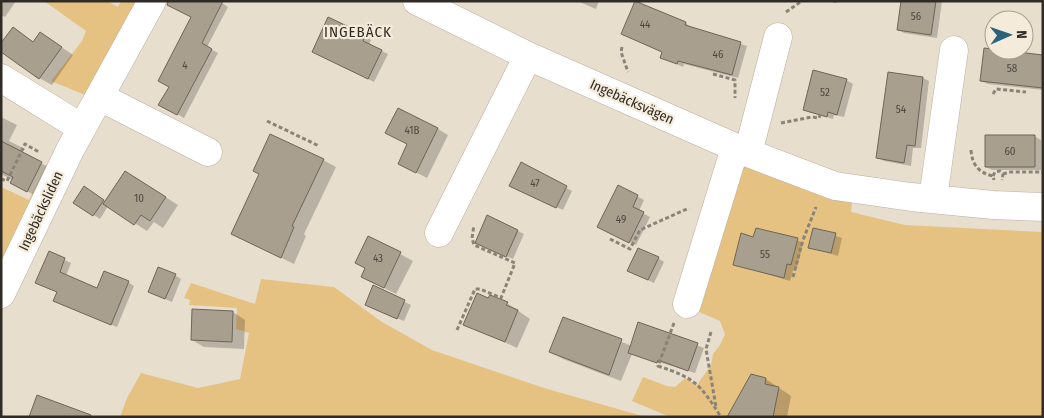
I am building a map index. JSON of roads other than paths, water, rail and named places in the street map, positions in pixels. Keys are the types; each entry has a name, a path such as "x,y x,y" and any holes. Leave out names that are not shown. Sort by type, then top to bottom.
{"street":[{"name":"Ingebäcksliden","path":"1,294 82,128 152,1"},
{"name":"Ingebäcksvägen","path":"418,1 528,56 742,150 835,186 993,205 1043,207"},
{"path":"680,313 742,150 782,24"},
{"path":"933,198 954,50"},
{"path":"439,233 528,56"},
{"path":"1,78 82,128"},
{"path":"100,97 208,152"}],"district":[{"name":"INGEBÄCK","path":"358,32"}]}
